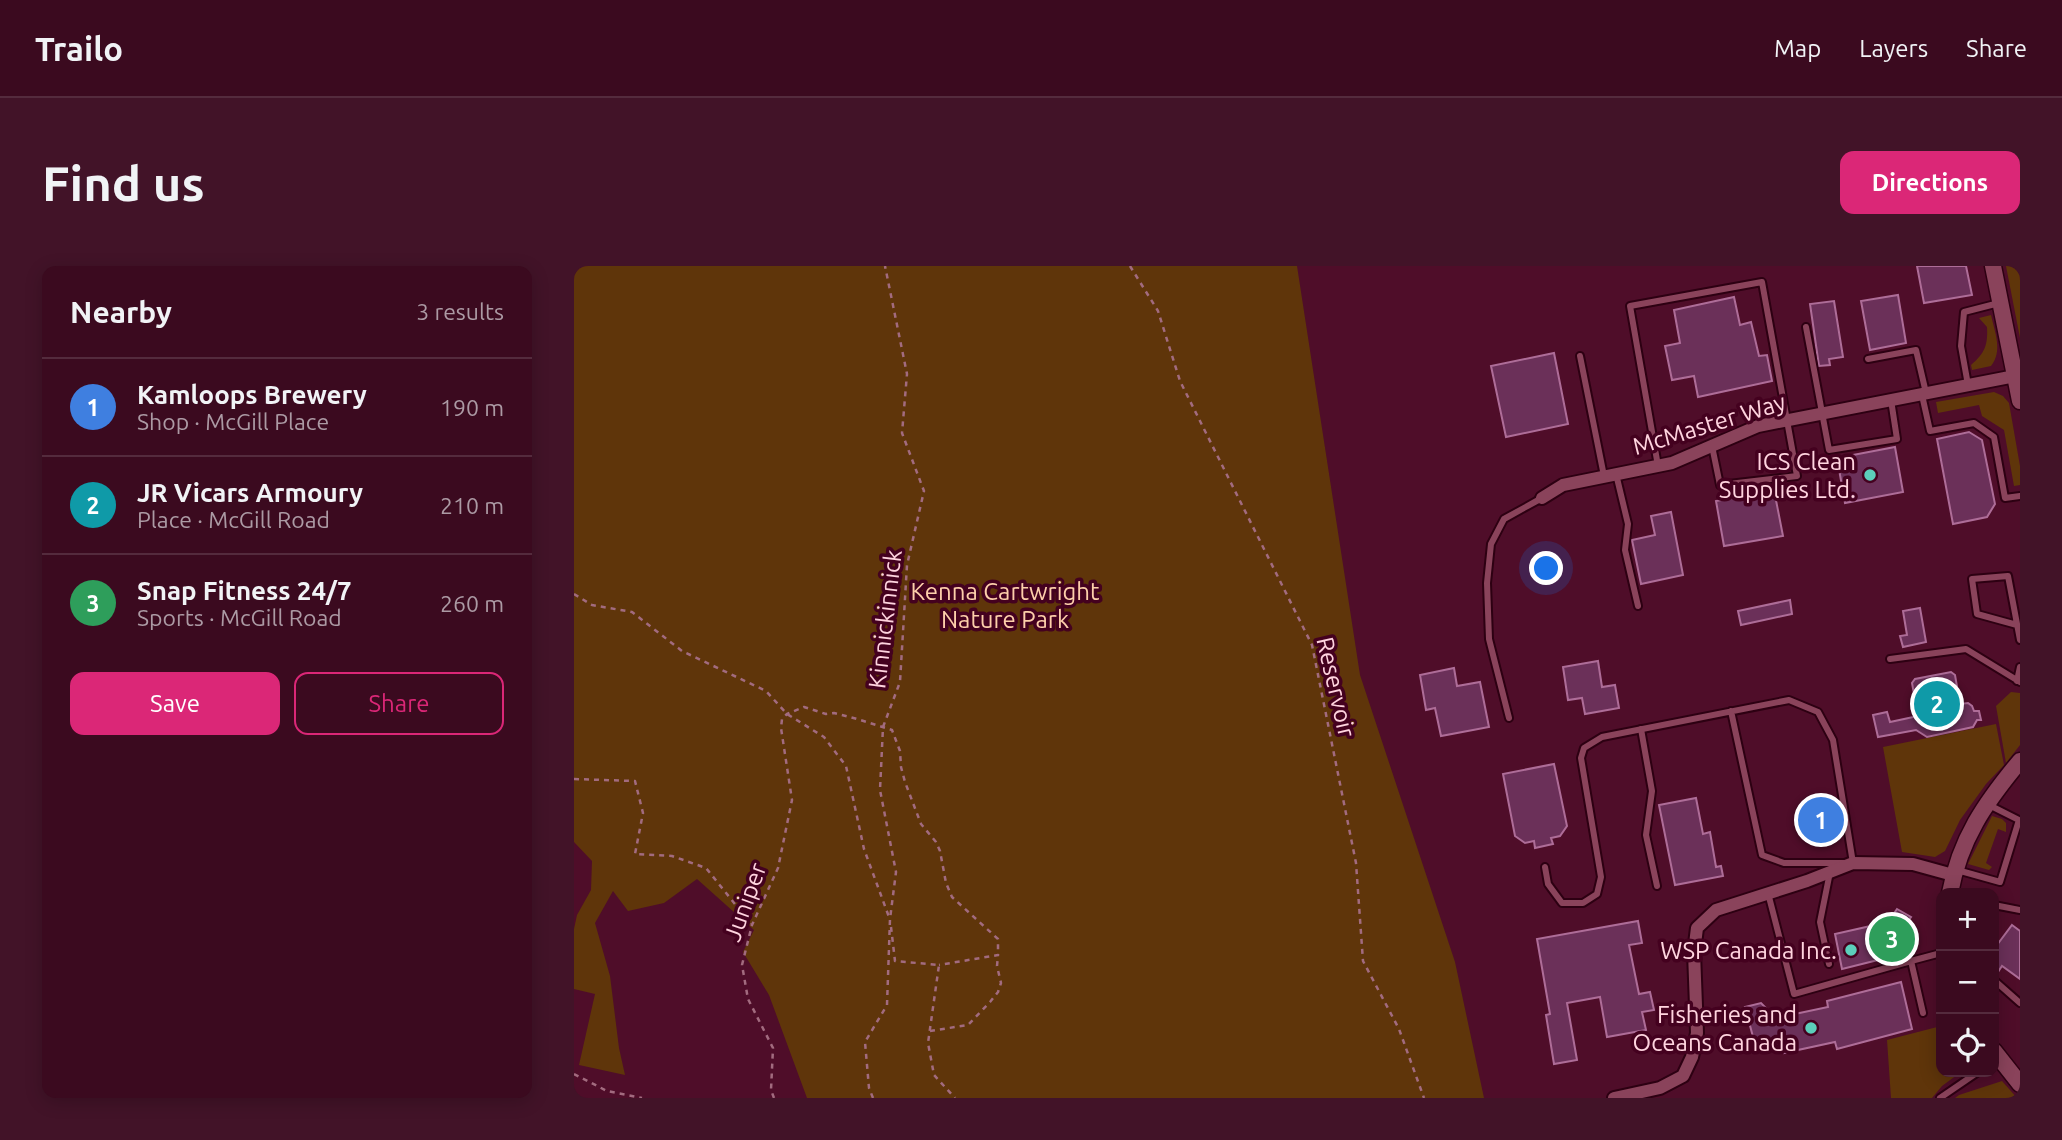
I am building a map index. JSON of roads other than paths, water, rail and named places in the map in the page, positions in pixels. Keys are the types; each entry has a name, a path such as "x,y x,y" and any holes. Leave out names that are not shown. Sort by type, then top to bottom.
{"street":[{"path":"1993,266 2018,376 2020,399"},
{"name":"McMaster Way","path":"1542,498 1563,485 1672,463 1758,426 2018,376"},
{"path":"1951,888 1967,836 1987,803 2016,771"},
{"path":"1614,1098 1660,1088 1682,1076 1692,1057 1698,1033 1694,952 1698,928 1716,910 1853,863 1913,864 1954,873"},
{"path":"1999,1061 2020,1084"}],"lane":[{"path":"1658,466 1630,306 1762,282 1797,476 1720,485 1712,446"},
{"path":"1968,385 1961,346 1964,312 2001,303"},
{"path":"1806,327 1829,450 1897,439 1891,400"},
{"path":"1868,359 1916,350 1930,431 1974,423 1994,438 2005,498 2020,496"},
{"path":"1580,356 1610,475 1628,524 1625,550 1638,606"},
{"path":"1509,718 1489,639 1487,583 1491,544 1504,519 1542,498"},
{"path":"2017,625 1977,614 1972,579 2008,576 2020,640"},
{"path":"1890,659 1966,649 2019,681 2020,667"},
{"path":"1545,867 1548,884 1562,903 1583,903 1597,894 1601,877 1581,758 1584,748 1602,737 1789,700 1818,712 1833,740 1853,863 1784,863 1762,855 1731,712"},
{"path":"1641,729 1652,791 1646,835 1657,886"},
{"path":"1954,873 2000,882 2019,820 1987,803"},
{"path":"1829,964 1820,922 1830,872"},
{"path":"1768,893 1794,994 1936,954"},
{"path":"1999,906 2020,910"},
{"path":"1912,961 1923,1013"},
{"path":"1999,984 2020,1003"},
{"path":"1940,1098 1971,1077"}],"place":[{"name":"ICS Clean Supplies Ltd.","path":"1870,475"},
{"name":"JR Vicars Armoury","path":"1937,704"},
{"name":"Kamloops Brewery","path":"1821,820"},
{"name":"Snap Fitness 24/7","path":"1892,939"},
{"name":"WSP Canada Inc.","path":"1851,950"},
{"name":"Fisheries and Oceans Canada","path":"1811,1028"}],"park label":[{"name":"Kenna Cartwright Nature Park","path":"1005,605"}]}
